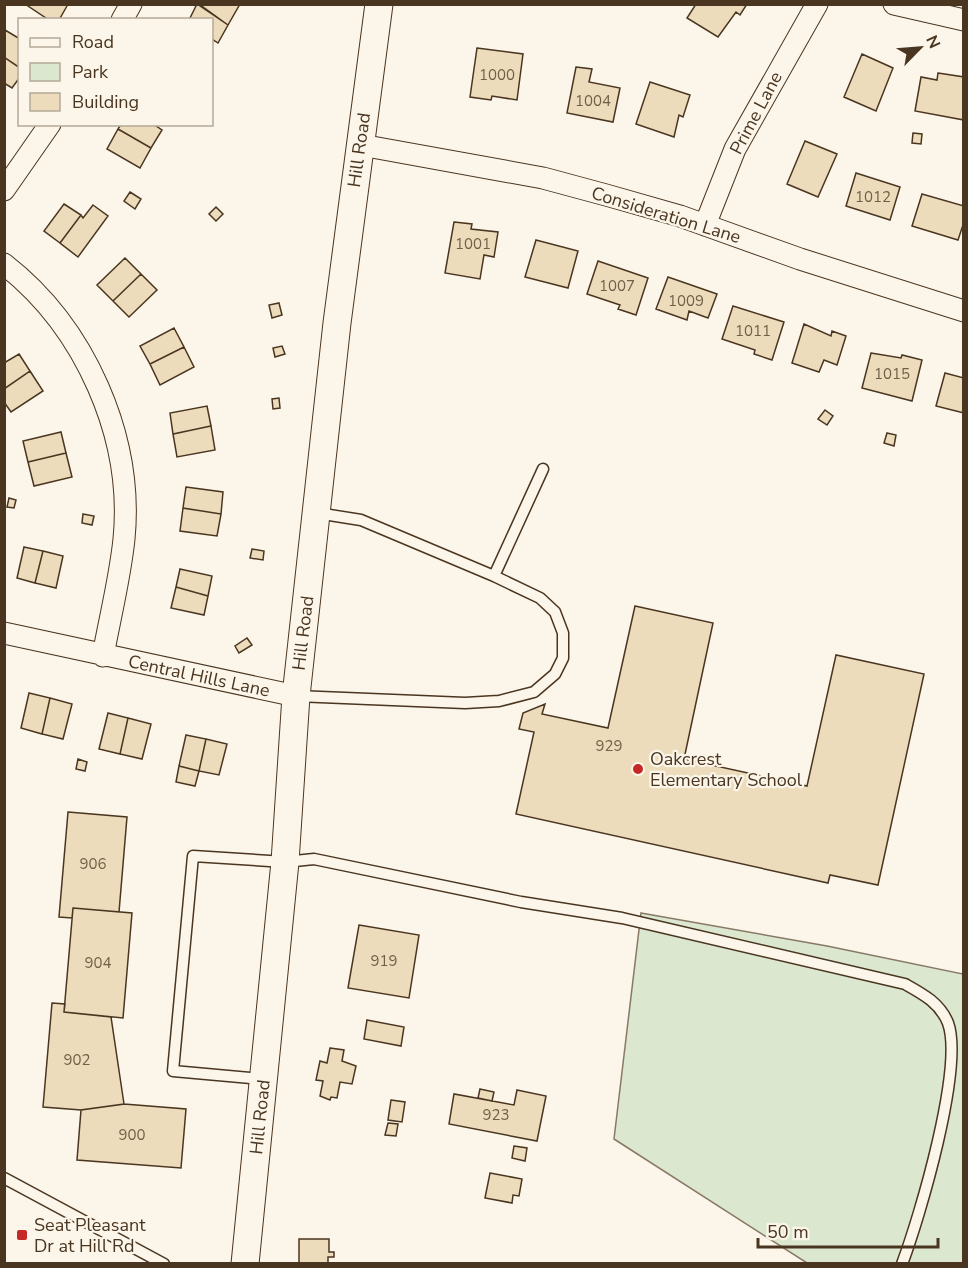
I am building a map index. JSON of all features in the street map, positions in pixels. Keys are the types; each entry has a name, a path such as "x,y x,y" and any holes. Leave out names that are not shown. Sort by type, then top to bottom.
{"street":[{"path":"123,18 130,4"},
{"name":"Hill Road","path":"245,1263 285,862 296,696 337,323 379,4"},
{"name":"Prime Lane","path":"705,225 746,128 817,4"},
{"path":"894,4 963,20"},
{"path":"4,190 49,126"},
{"name":"Consideration Lane","path":"361,145 543,178 705,225 800,259 963,311"},
{"name":"Central Hills Lane","path":"4,264 37,294 77,346 105,405 116,442 123,477 124,539 103,656"},
{"name":"Central Hills Lane","path":"4,633 296,696"}],"lane":[{"path":"494,576 543,469"},
{"path":"296,696 465,703 499,701 534,692 555,674 563,658 563,633 555,612 540,598 361,520 317,513"},
{"path":"263,1080 173,1071 193,856 285,862 314,860 521,902 622,918 905,984 928,996 942,1011 952,1040 951,1067 928,1182 902,1263"},
{"path":"4,1178 164,1263"}],"green space":[{"path":"641,913 827,946 963,974 963,1263 807,1263 614,1139"}],"building":[{"path":"25,4 65,4 67,6 60,18 46,18"},
{"path":"197,4 228,25 218,43 213,40 213,18 190,18"},
{"path":"199,4 240,4 228,25"},
{"path":"696,4 747,4 740,15 736,12 718,37 687,18"},
{"path":"5,30 18,38 18,67 4,57"},
{"path":"477,48 523,54 517,100 492,96 491,100 470,97"},
{"path":"862,54 893,68 876,111 844,97"},
{"path":"4,57 18,67 18,80 12,88 4,83"},
{"path":"576,67 592,69 589,82 620,88 613,122 567,113"},
{"path":"938,73 964,77 964,120 915,111 921,77 937,80"},
{"path":"650,82 690,95 683,117 679,115 674,137 636,124"},
{"path":"120,126 156,126 162,130 151,148 118,129"},
{"path":"118,129 151,148 140,168 107,149"},
{"path":"913,133 922,134 921,144 912,143"},
{"path":"805,141 837,154 818,197 787,184"},
{"path":"856,173 900,187 890,220 846,206"},
{"path":"130,192 141,199 135,209 124,201"},
{"path":"922,194 964,206 964,222 958,240 912,226"},
{"path":"64,204 81,215 60,243 44,231"},
{"path":"93,205 108,216 78,257 60,243 81,215 83,218"},
{"path":"216,207 223,214 216,221 209,214"},
{"path":"454,222 472,224 471,229 498,232 494,257 484,255 480,279 445,273"},
{"path":"536,240 578,251 568,288 525,277"},
{"path":"125,258 141,274 113,301 97,285"},
{"path":"598,261 648,278 636,315 618,309 620,305 587,294"},
{"path":"141,274 157,290 129,317 113,301"},
{"path":"668,277 717,294 708,318 689,311 687,320 656,309"},
{"path":"279,303 282,315 272,318 269,305"},
{"path":"733,306 784,322 772,360 754,354 755,350 722,339"},
{"path":"804,324 831,336 832,331 846,336 837,365 824,360 819,372 792,363"},
{"path":"174,328 184,347 150,364 140,346"},
{"path":"282,346 285,354 275,357 273,348"},
{"path":"184,347 194,367 160,385 150,364"},
{"path":"871,353 901,358 902,355 922,360 912,401 862,388"},
{"path":"19,354 30,371 4,389 4,363"},
{"path":"30,371 43,391 11,412 4,402 4,389"},
{"path":"945,373 964,378 964,413 936,406"},
{"path":"279,398 280,408 273,409 272,399"},
{"path":"207,406 211,426 173,434 170,413"},
{"path":"825,410 833,416 827,425 818,419"},
{"path":"211,426 215,450 177,457 173,434"},
{"path":"61,432 66,453 28,462 23,441"},
{"path":"887,433 896,435 894,446 884,443"},
{"path":"66,453 72,477 34,486 28,462"},
{"path":"186,487 223,492 221,514 183,508"},
{"path":"9,498 16,500 14,508 7,507"},
{"path":"183,508 221,514 217,536 180,531"},
{"path":"83,514 94,516 92,525 82,523"},
{"path":"24,547 43,551 35,583 17,578"},
{"path":"252,549 264,551 263,560 250,558"},
{"path":"43,551 63,556 56,588 35,583"},
{"path":"180,569 212,576 208,596 176,587"},
{"path":"176,587 208,596 204,615 171,608"},
{"path":"635,606 713,623 684,759 807,786 836,655 924,674 878,885 830,875 828,883 516,814 534,732 519,729 523,713 545,704 542,714 608,728"},
{"path":"247,638 252,645 239,653 235,646"},
{"path":"29,693 50,698 42,734 21,728"},
{"path":"50,698 72,704 63,739 42,734"},
{"path":"108,713 128,718 120,754 99,749"},
{"path":"128,718 151,724 142,759 120,754"},
{"path":"186,735 206,739 199,771 179,766"},
{"path":"206,739 227,744 219,775 199,771"},
{"path":"78,759 87,762 85,771 76,769"},
{"path":"179,766 199,771 195,786 176,782"},
{"path":"68,812 127,817 119,912 73,908 72,918 59,917"},
{"path":"73,908 132,913 123,1018 64,1012"},
{"path":"359,925 419,935 409,998 348,988"},
{"path":"52,1003 65,1004 64,1012 111,1017 124,1104 81,1110 43,1107"},
{"path":"367,1020 404,1027 401,1046 364,1039"},
{"path":"330,1048 344,1050 342,1061 356,1066 352,1084 340,1082 337,1098 331,1097 330,1100 320,1096 323,1081 316,1080 320,1061 327,1063"},
{"path":"480,1089 494,1092 492,1101 478,1098"},
{"path":"517,1090 546,1096 537,1141 449,1124 454,1094 514,1105"},
{"path":"391,1100 405,1102 402,1122 388,1120"},
{"path":"124,1104 186,1109 181,1168 77,1160 81,1110"},
{"path":"388,1123 398,1124 396,1136 385,1135"},
{"path":"514,1146 527,1148 525,1161 512,1158"},
{"path":"490,1173 522,1179 519,1196 513,1195 512,1203 485,1198"},
{"path":"299,1239 329,1239 329,1252 334,1252 334,1257 328,1257 328,1264 299,1264"}],"place":[{"name":"Oakcrest Elementary School","path":"638,769"},
{"name":"Seat Pleasant Dr at Hill Rd","path":"22,1235"}]}
